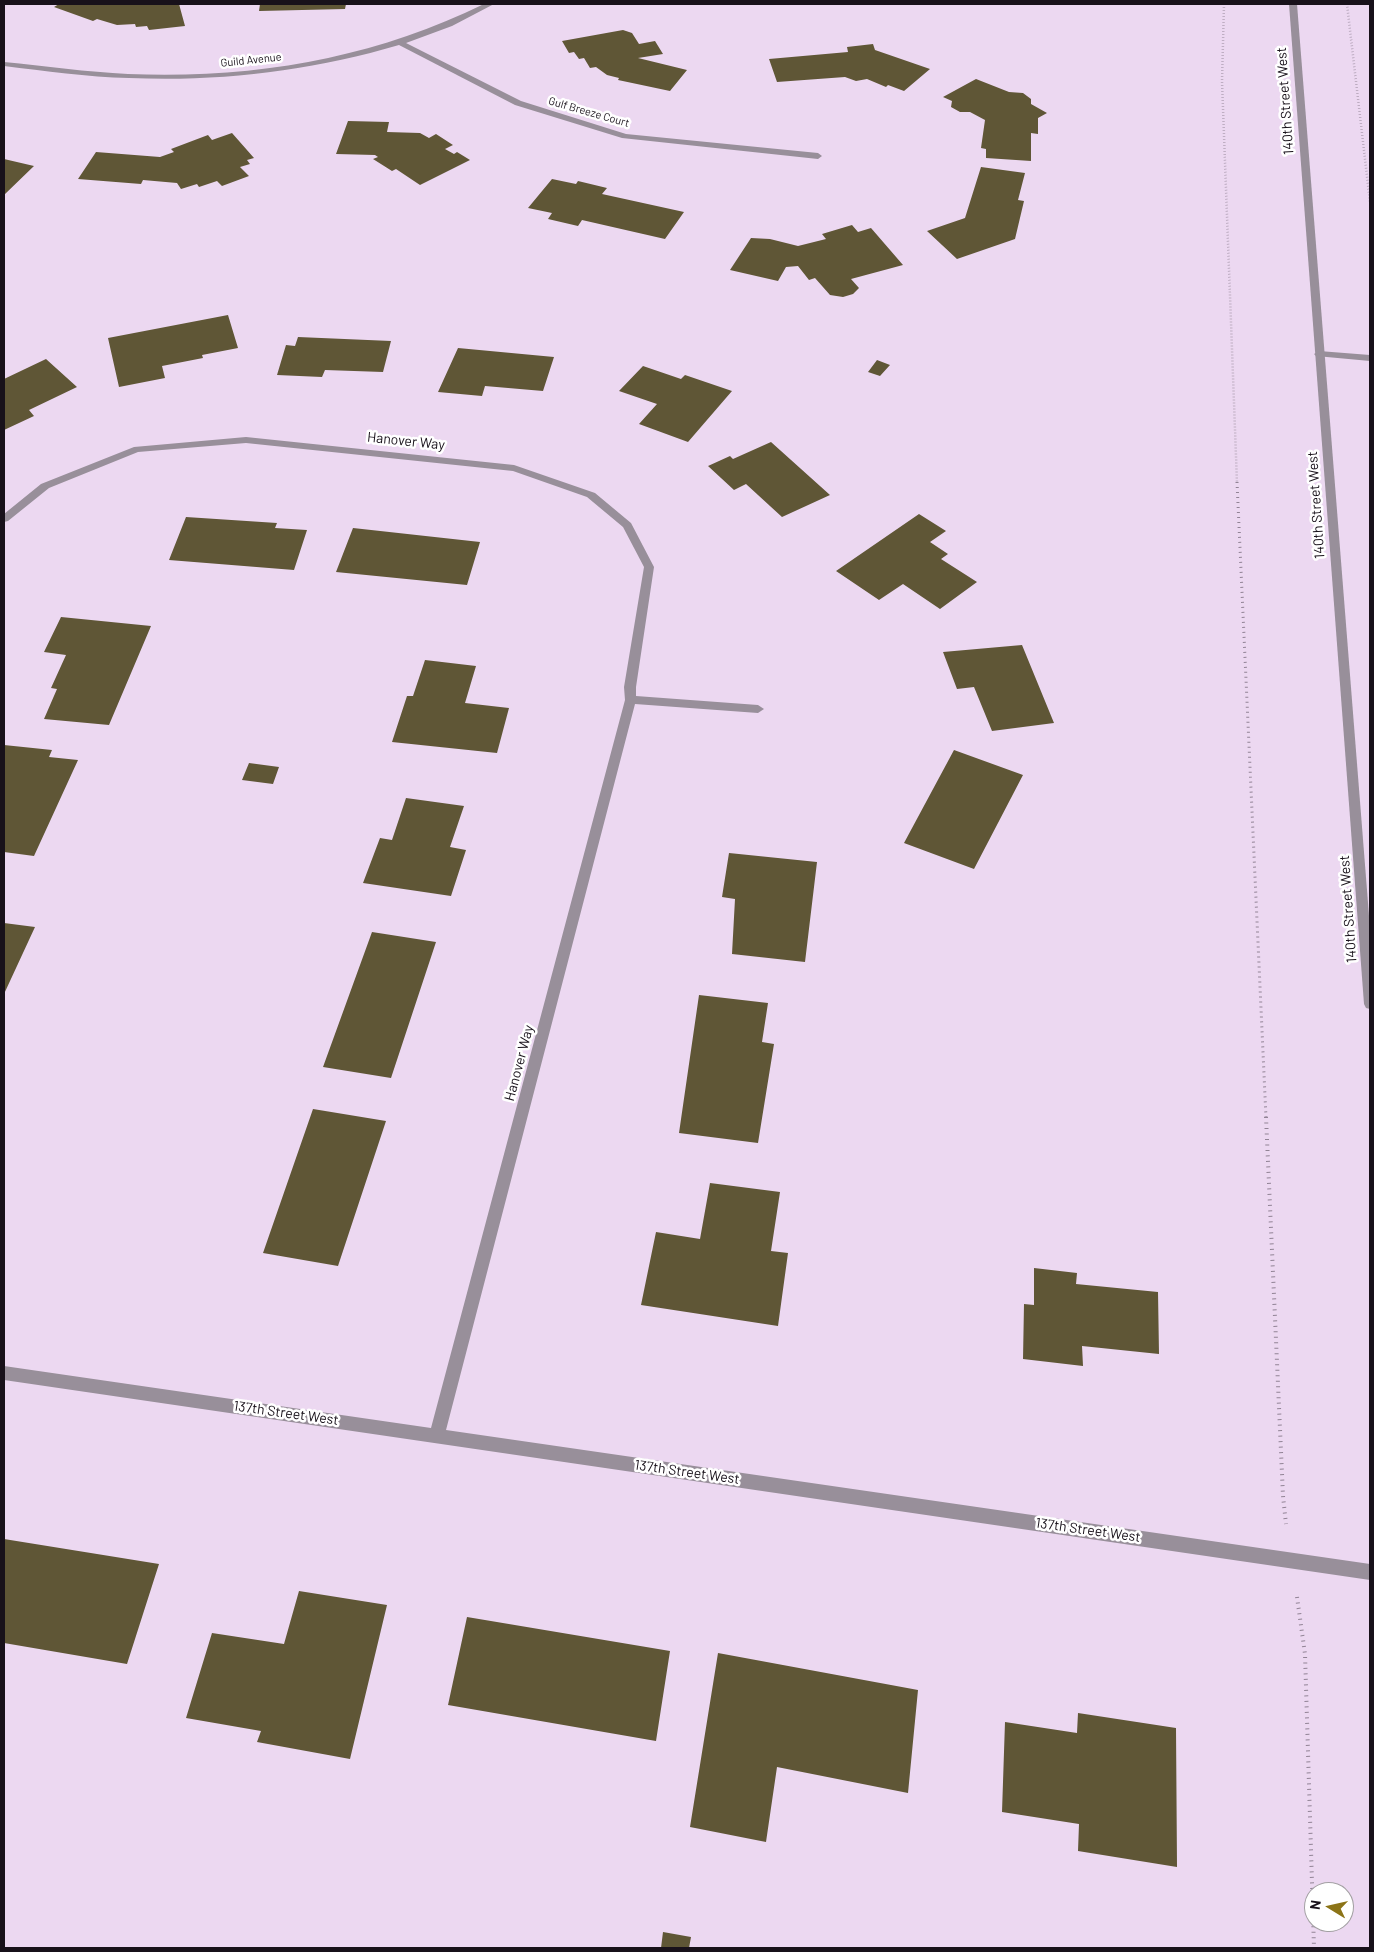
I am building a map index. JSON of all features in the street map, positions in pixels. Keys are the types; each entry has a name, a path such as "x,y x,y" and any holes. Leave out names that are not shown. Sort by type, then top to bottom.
{"street":[{"name":"Guild Avenue","path":"4,64 129,76 233,75 328,61 399,42 466,16 490,4"},
{"name":"140th Street West","path":"1293,4 1370,1004"},
{"name":"Gulf Breeze Court","path":"399,42 518,103 624,136 818,156"},
{"path":"1320,354 1370,358"},
{"name":"Hanover Way","path":"4,519 45,486 137,449 246,440 514,468 591,495 627,525 649,568 630,687 631,700 437,1435"},
{"path":"631,700 758,709"},
{"name":"137th Street West","path":"4,1373 1370,1572"}],"path":[{"path":"1224,4 1223,101 1251,823 1283,1496 1305,1654 1314,1948"},
{"path":"1346,4 1370,202"}],"building":[{"path":"59,4 179,4 185,26 149,30 147,26 136,27 135,24 117,25 97,19 93,21 54,7"},
{"path":"260,4 346,4 345,9 259,11"},
{"path":"623,30 632,33 639,44 655,41 663,54 638,58 687,70 670,91 618,80 619,78 607,75 596,67 590,68 584,58 579,59 574,52 569,53 562,41"},
{"path":"873,44 875,50 930,69 904,91 888,85 886,87 867,79 856,81 845,77 777,82 769,59 848,52 847,47"},
{"path":"976,79 1009,92 1023,93 1031,99 1031,104 1047,113 1038,118 1038,134 1031,133 1031,161 986,158 986,149 981,148 985,120 970,112 960,112 951,107 952,101 943,97"},
{"path":"348,121 389,122 387,132 420,133 429,138 436,134 453,145 445,149 454,154 457,152 470,160 420,185 396,169 392,171 373,159 378,157 375,155 336,154"},
{"path":"232,133 254,158 247,160 250,164 240,167 249,176 222,186 217,181 199,187 197,184 181,189 177,183 143,180 141,184 78,179 96,152 160,157 174,152 171,149 208,135 212,140"},
{"path":"4,159 34,166 4,195"},
{"path":"981,167 1025,173 1018,200 1024,201 1015,239 957,259 927,231 965,218"},
{"path":"552,179 576,184 578,181 607,188 602,194 684,212 665,239 582,220 578,226 548,219 552,213 528,208"},
{"path":"852,225 858,232 871,228 903,265 851,279 859,288 853,294 843,297 830,295 815,278 809,280 798,266 786,267 778,281 730,270 751,238 770,239 798,246 826,239 822,234"},
{"path":"228,315 238,348 202,355 203,358 162,366 165,378 119,387 108,338"},
{"path":"298,337 391,341 383,372 325,370 322,377 277,375 286,345 295,346"},
{"path":"458,348 554,357 543,391 485,386 482,396 438,392"},
{"path":"46,359 77,387 29,410 34,416 4,430 4,379"},
{"path":"877,360 890,365 880,376 868,372"},
{"path":"643,366 681,379 685,375 732,391 688,442 639,424 657,404 619,391"},
{"path":"771,442 830,495 782,517 746,484 734,490 708,466 730,456 733,459"},
{"path":"919,514 946,531 930,542 948,554 941,559 977,582 940,609 903,584 879,600 836,571"},
{"path":"186,517 277,523 275,528 307,530 294,570 169,560"},
{"path":"353,528 480,542 467,585 336,572"},
{"path":"61,617 151,626 109,725 44,719 57,689 51,688 66,655 44,652"},
{"path":"1022,645 1054,723 992,731 974,687 957,689 943,652"},
{"path":"425,660 476,666 465,703 509,708 497,753 392,742 407,696 413,696"},
{"path":"4,745 52,750 49,757 78,760 34,856 4,852"},
{"path":"954,750 1023,775 974,869 904,843"},
{"path":"249,763 279,767 273,784 242,780"},
{"path":"406,798 464,806 450,847 466,850 451,896 363,883 380,838 392,840"},
{"path":"729,853 817,862 805,962 732,954 735,899 722,897"},
{"path":"4,923 35,927 4,994"},
{"path":"372,932 436,942 391,1078 323,1067"},
{"path":"699,995 768,1003 762,1042 774,1044 758,1143 679,1133"},
{"path":"313,1109 386,1121 338,1266 263,1253"},
{"path":"710,1183 780,1192 771,1251 788,1253 778,1326 641,1305 656,1232 700,1239"},
{"path":"1034,1268 1077,1273 1076,1284 1158,1292 1159,1354 1082,1346 1083,1366 1023,1359 1024,1304 1034,1305"},
{"path":"4,1539 159,1564 127,1664 4,1643"},
{"path":"299,1591 387,1605 350,1759 257,1742 261,1731 186,1718 212,1633 284,1644"},
{"path":"467,1617 670,1651 656,1741 448,1705"},
{"path":"718,1653 918,1690 908,1793 777,1767 766,1842 690,1827"},
{"path":"1078,1713 1176,1728 1177,1867 1078,1851 1079,1824 1002,1812 1005,1722 1077,1733"},
{"path":"663,1932 691,1937 689,1948 661,1948"}]}
